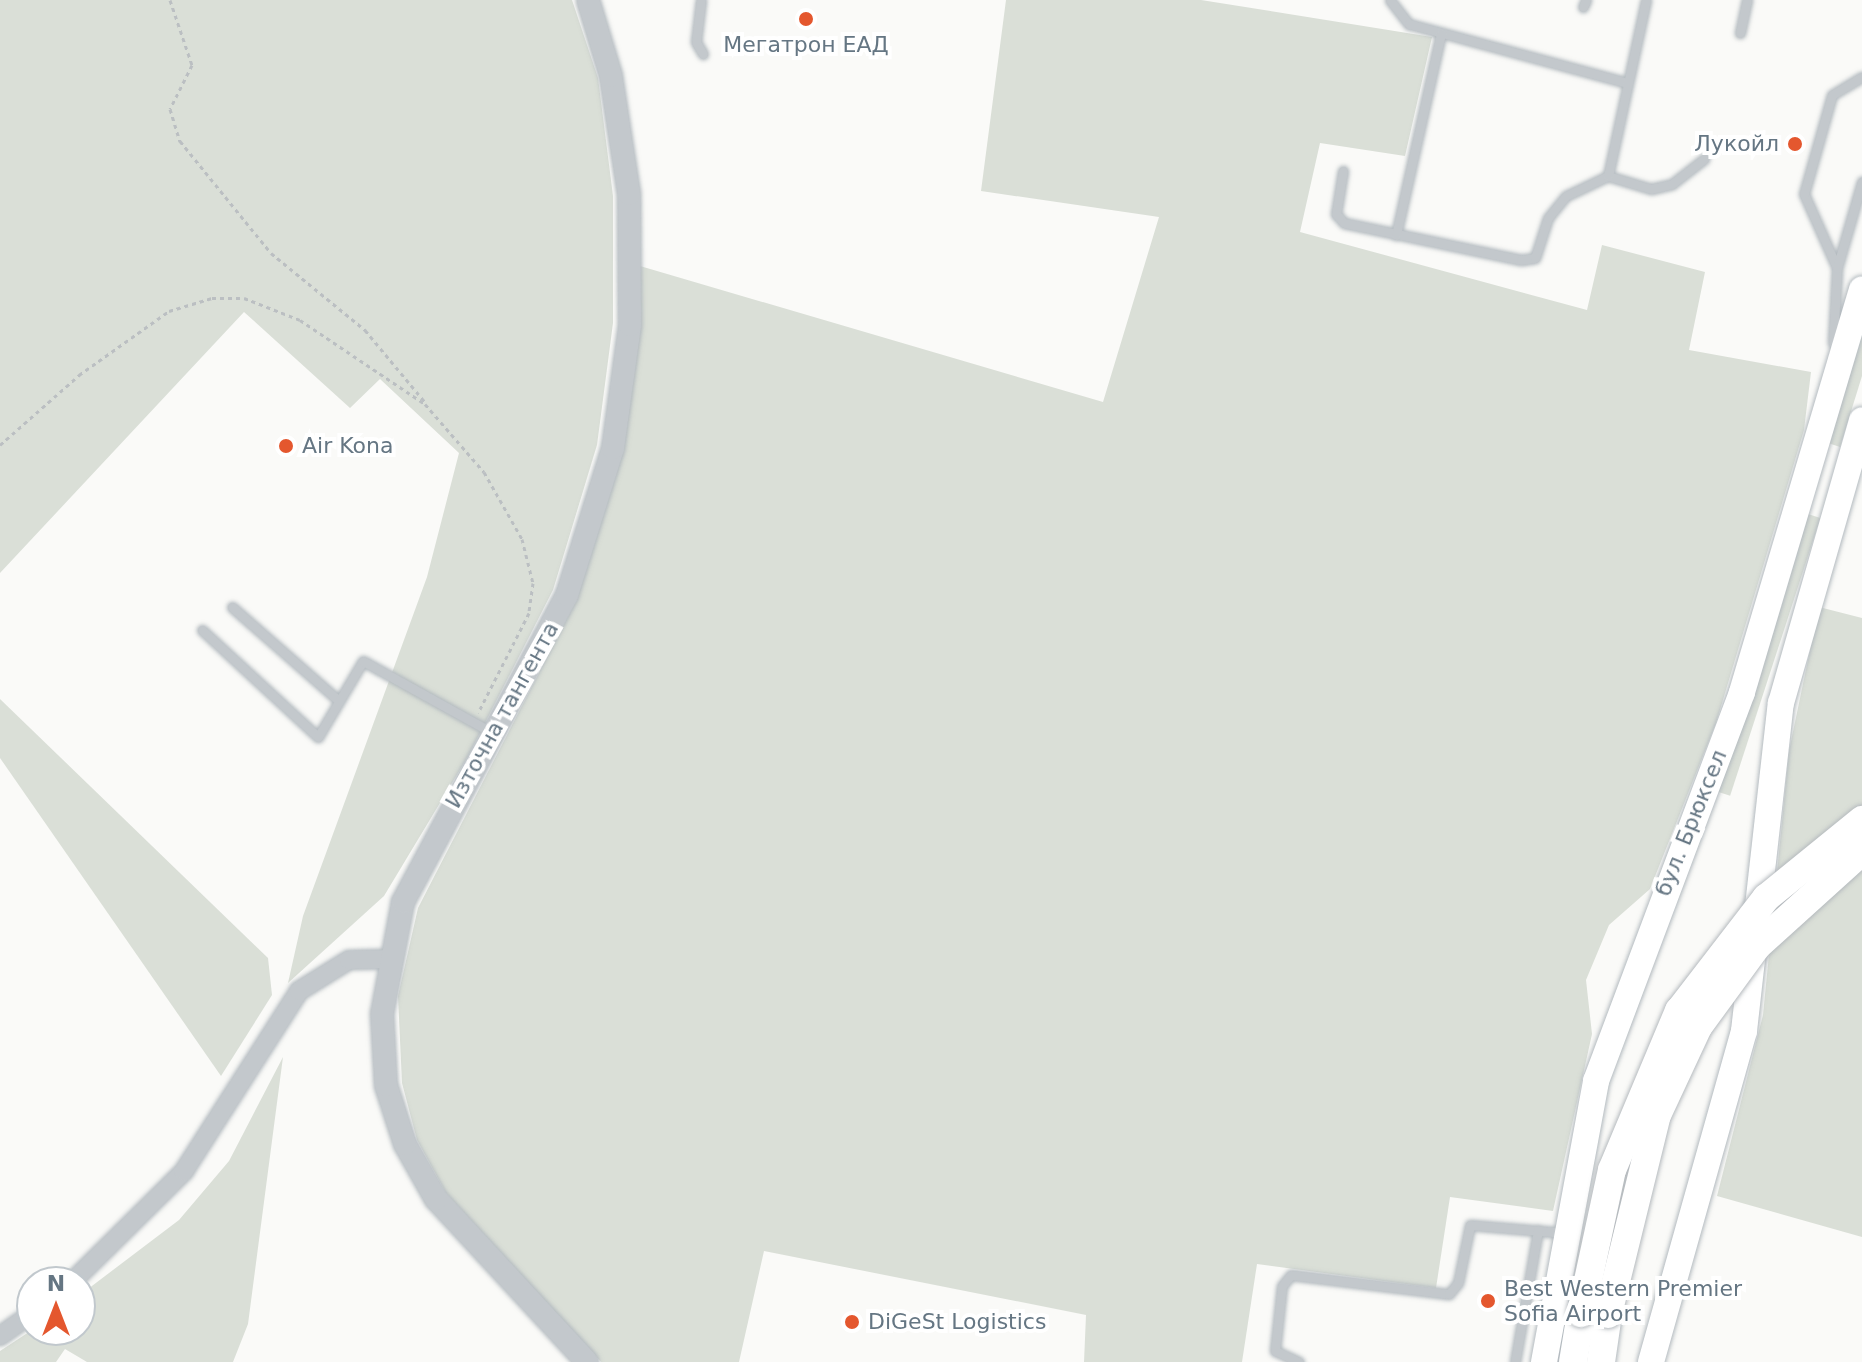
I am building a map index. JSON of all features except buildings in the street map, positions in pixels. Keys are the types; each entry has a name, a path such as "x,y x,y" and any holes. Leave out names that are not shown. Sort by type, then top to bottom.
{"main road":[{"name":"бул. Брюксел","path":"1544,1362 1565,1233 1619,1005 1738,704 1862,289"},
{"path":"1651,1362 1744,1031 1781,703 1862,420"},
{"path":"1601,1362 1595,1314 1612,1170 1679,1011 1766,898 1862,820"},
{"path":"1573,1362 1595,1314 1653,1130 1698,1027 1757,946 1862,851"}],"street":[{"name":"Източна тангента","path":"587,1362 436,1199 405,1144 386,1085 382,1014 389,959 403,902 496,735 567,595 613,448 630,325 629,194 611,76 588,0"},
{"path":"88,1266 184,1171 299,991 349,960 389,959"}],"lane":[{"path":"701,0 696,42 703,54"},
{"path":"1390,0 1409,24 1627,83"},
{"path":"1608,176 1646,0"},
{"path":"1740,33 1747,0"},
{"path":"1396,235 1441,33"},
{"path":"1837,268 1804,194 1832,95 1862,77"},
{"path":"1343,171 1336,214 1344,223 1396,235 1535,258 1548,218 1566,196 1608,176 1651,189 1672,184 1704,159"},
{"path":"1831,395 1837,268 1862,182"},
{"path":"232,607 339,701"},
{"path":"202,630 318,737 363,661 496,735"},
{"path":"1299,1362 1275,1351 1287,1278 1449,1294 1458,1283 1470,1225 1565,1233"},
{"path":"1515,1362 1538,1230"}],"path":[{"path":"170,0 192,65 170,109 180,141 262,243 365,330 484,472 531,561 529,613 475,723"},
{"path":"0,445 79,375 169,311 212,298 244,298 300,320 390,374 429,408"}],"shaded area":[{"path":"0,0 572,0 598,78 613,196 613,323 597,445 553,590 467,758 384,896 288,983 303,916 427,577 459,453 380,379 350,408 244,312 0,573"},
{"path":"1006,0 1201,0 1432,37 1405,156 1320,143 1300,232 1587,310 1602,245 1705,272 1689,350 1811,372 1804,430 1716,723 1650,889 1609,925 1586,980 1592,1034 1553,1211 1450,1197 1436,1288 1257,1264 1242,1362 1084,1362 1086,1315 764,1251 739,1362 601,1362 446,1193 417,1140 402,1083 398,996 418,908 577,599 640,266 1103,402 1159,217 981,191"},
{"path":"1862,329 1862,376 1840,447 1828,443"},
{"path":"1808,514 1820,518 1730,796 1718,792"},
{"path":"1819,607 1862,618 1862,1237 1717,1196 1763,1015 1789,751"},
{"path":"0,699 268,958 272,995 221,1076 0,758"},
{"path":"283,1057 248,1324 233,1362 87,1362 65,1349 56,1362 0,1362 0,1351 16,1340 16,1346 96,1346 96,1283 179,1220 229,1161"}],"place":[{"name":"Мегатрон ЕАД","path":"806,19"},
{"name":"Лукойл","path":"1795,144"},
{"name":"Air Kona","path":"286,446"},
{"name":"Best Western Premier Sofia Airport","path":"1488,1301"},
{"name":"DiGeSt Logistics","path":"852,1322"}]}
